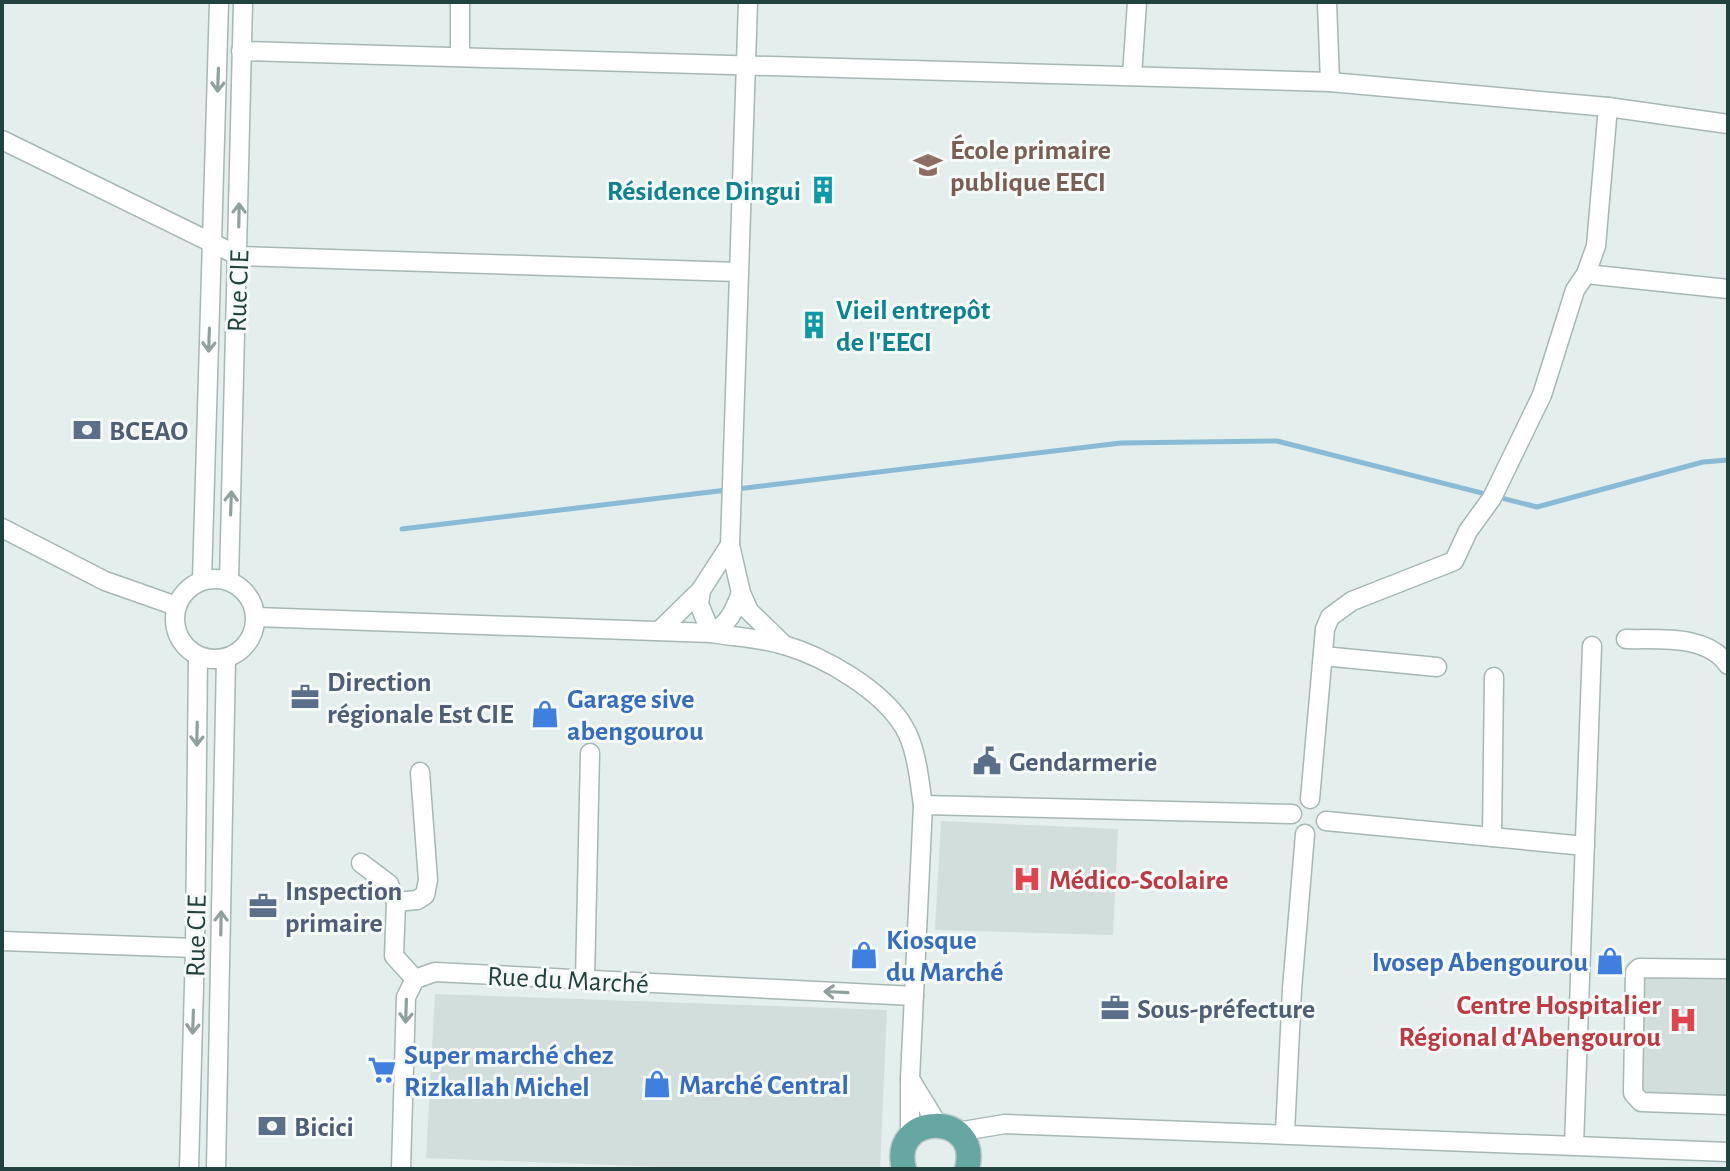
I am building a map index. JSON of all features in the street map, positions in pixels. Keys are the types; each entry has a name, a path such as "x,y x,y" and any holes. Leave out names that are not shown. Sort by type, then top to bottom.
{"main road":[{"path":"904,1169 902,1154 910,1137 928,1126 958,1143"}],"street":[{"name":"Rue CIE","path":"202,580 219,2"},
{"name":"Rue CIE","path":"229,581 243,2"},
{"path":"460,2 460,56"},
{"path":"748,2 730,545 741,593 749,611 784,645"},
{"path":"1132,76 1137,2"},
{"path":"1327,2 1330,82"},
{"path":"241,51 1330,82 1608,107 1728,124"},
{"path":"1310,799 1325,629 1330,617 1341,607 1454,561 1468,531 1492,498 1542,395 1575,290 1586,274 1596,246 1608,107"},
{"path":"2,140 239,256 738,272"},
{"path":"1586,274 1728,289"},
{"path":"6,528 105,581 176,606"},
{"path":"659,631 701,590 730,545"},
{"path":"216,578 229,581 248,595 256,617 253,635 242,650 226,658 212,660 198,656 182,644 175,626 176,606 186,590 202,580 216,578"},
{"path":"701,590 699,604 711,633"},
{"path":"711,633 724,627 741,593"},
{"path":"256,617 711,633 784,645 820,660 885,702 906,729 923,805 910,1137"},
{"path":"1626,639 1702,645 1721,656 1728,665"},
{"path":"1574,1145 1592,646"},
{"name":"Rue CIE","path":"189,1169 198,656"},
{"path":"1323,656 1437,667"},
{"name":"Rue CIE","path":"216,1169 226,658"},
{"path":"1492,837 1494,677"},
{"path":"585,980 590,753"},
{"path":"396,902 417,900 425,895 428,880 420,772"},
{"path":"1310,799 1321,804 1327,814 1326,821 1316,833 1305,834 1294,827 1292,814 1297,804 1310,799"},
{"path":"923,805 1292,814"},
{"path":"1326,821 1585,846"},
{"path":"1285,1133 1292,989 1305,834"},
{"path":"361,863 389,884 396,902 394,956 415,979 406,997 401,1169"},
{"path":"2,941 195,948"},
{"path":"1728,969 1639,968 1635,972 1633,1093 1635,1099 1641,1102 1728,1105"},
{"name":"Rue du Marché","path":"415,979 435,972 914,996"},
{"path":"910,1079 958,1143 1005,1124 1728,1152"}],"shaded area":[{"name":"Médico-Scolaire","path":"941,821 1118,829 1113,935 935,930"},
{"name":"Centre Hospitalier Régional d'Abengourou","path":"1639,972 1728,972 1728,1101 1638,1099"},
{"name":"Marché Central","path":"435,994 887,1010 880,1169 718,1169 426,1158"}],"waterway":[{"path":"737,489 1121,443 1277,441 1537,507 1703,462 1728,460"},
{"path":"402,529 727,490"}],"place":[{"name":"École primaire publique EECI","path":"928,165"},
{"name":"Résidence Dingui","path":"823,190"},
{"name":"Vieil entrepôt de l'EECI","path":"814,325"},
{"name":"BCEAO","path":"87,430"},
{"name":"Direction régionale Est CIE","path":"305,697"},
{"name":"Garage sive abengourou","path":"545,714"},
{"name":"Gendarmerie","path":"987,761"},
{"name":"Médico-Scolaire","path":"1027,879"},
{"name":"Inspection primaire","path":"263,906"},
{"name":"Kiosque du Marché","path":"864,955"},
{"name":"Ivosep Abengourou","path":"1610,961"},
{"name":"Sous-préfecture","path":"1115,1008"},
{"name":"Centre Hospitalier Régional d'Abengourou","path":"1683,1020"},
{"name":"Super marché chez Rizkallah Michel","path":"382,1070"},
{"name":"Marché Central","path":"657,1084"},
{"name":"Bicici","path":"272,1126"}]}
